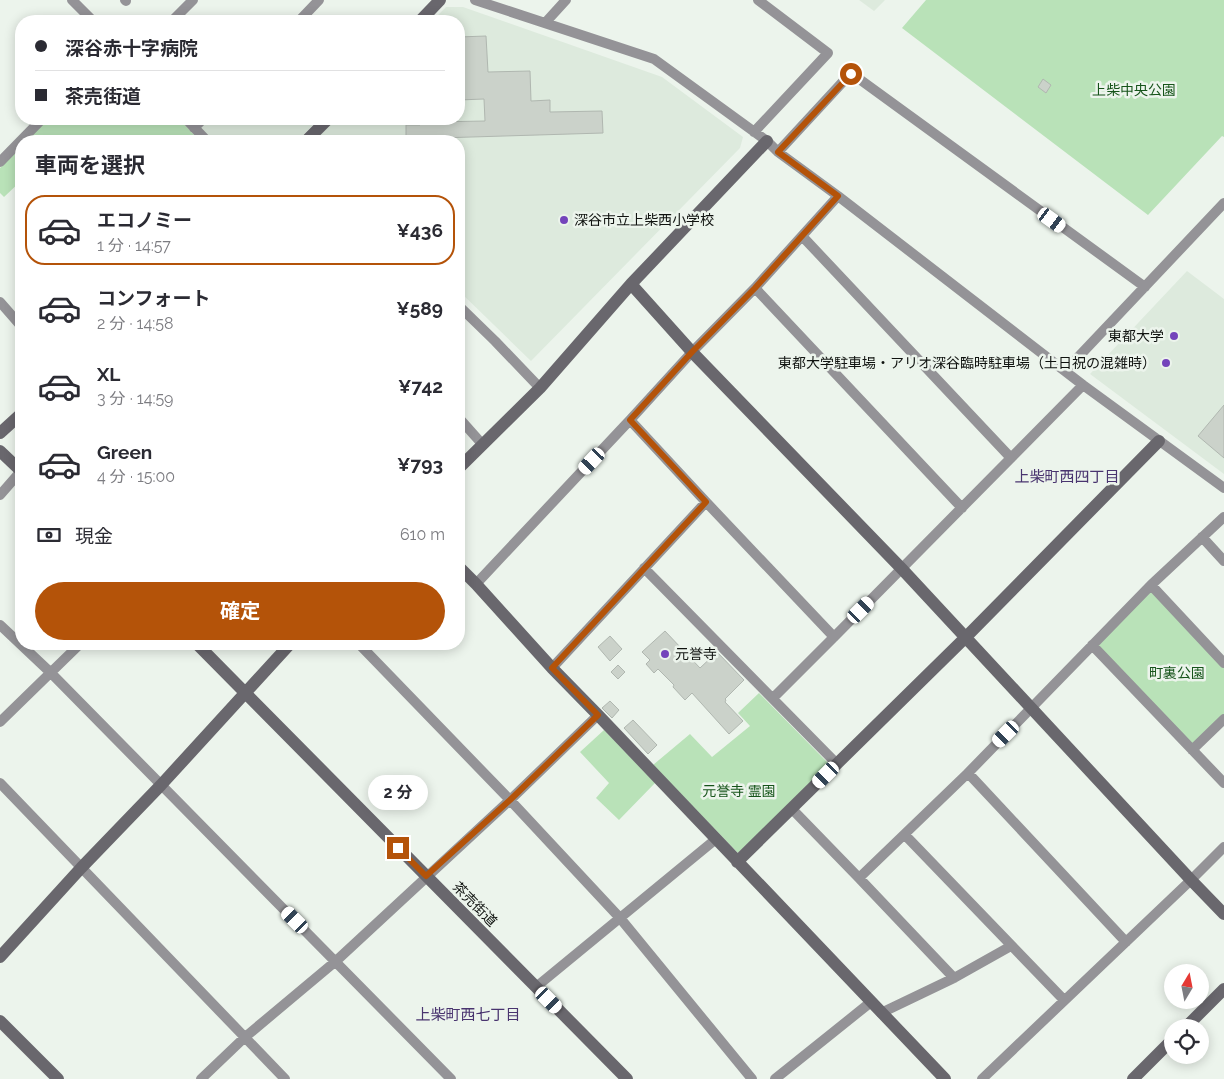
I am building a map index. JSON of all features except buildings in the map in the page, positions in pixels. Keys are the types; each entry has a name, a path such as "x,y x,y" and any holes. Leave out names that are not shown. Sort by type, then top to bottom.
{"street":[{"path":"72,0 87,15"},
{"path":"178,15 193,0"},
{"path":"305,15 320,0"},
{"path":"426,15 440,0"},
{"path":"475,0 654,59 767,141 778,152 1083,385 1224,488"},
{"path":"545,23 566,0"},
{"path":"754,132 828,52 758,0"},
{"path":"778,152 851,74 1145,287"},
{"path":"26,135 36,125"},
{"path":"191,125 201,135"},
{"path":"194,128 197,125"},
{"path":"313,135 323,125"},
{"path":"465,462 540,388 631,284 767,141"},
{"path":"0,162 15,147"},
{"path":"476,584 692,352 755,288 838,196"},
{"path":"1065,371 1224,203"},
{"path":"802,236 1011,458"},
{"path":"631,284 692,352 902,569 1224,914"},
{"path":"755,288 962,508"},
{"path":"0,302 15,315"},
{"path":"465,312 540,388"},
{"path":"772,698 1083,385"},
{"path":"0,433 15,419"},
{"path":"630,420 834,637"},
{"path":"465,424 483,444"},
{"path":"737,862 966,637 1158,441"},
{"path":"0,451 15,465"},
{"path":"0,495 15,478"},
{"path":"552,668 706,502"},
{"path":"859,878 968,773 1151,585 1224,517"},
{"path":"1202,537 1224,561"},
{"path":"644,568 838,764"},
{"path":"465,573 552,668 945,1079"},
{"path":"1151,585 1224,663"},
{"path":"0,625 15,639"},
{"path":"1092,645 1224,782"},
{"path":"27,650 451,1079"},
{"path":"0,722 74,650"},
{"name":"茶売街道","path":"203,650 627,1079"},
{"path":"0,957 284,650"},
{"path":"364,650 510,800 620,918 752,1079"},
{"path":"201,1079 244,1038 336,961 510,800 598,715"},
{"path":"1192,750 1224,719"},
{"path":"968,773 1126,942"},
{"path":"0,783 285,1079"},
{"path":"792,809 954,978"},
{"path":"905,835 1064,1000"},
{"path":"536,987 716,839"},
{"path":"982,1079 1224,847"},
{"path":"881,1012 954,978 1011,946"},
{"path":"1194,1019 1224,989"},
{"path":"782,1077 871,1002"},
{"path":"0,1021 55,1078"},
{"path":"1133,1079 1164,1048"}],"shaded area":[{"path":"859,0 885,0 874,11"},
{"name":"深谷市立上柴西小学校","path":"446,7 463,7 662,77 743,137 740,148 531,361 465,297 465,135 320,135 330,125 465,125 465,15 438,15"},
{"path":"199,125 313,125 303,135 203,135 196,128"},
{"name":"東都大学","path":"1187,271 1224,299 1224,474 1090,374"}],"green space":[{"name":"上柴中央公園","path":"926,0 1224,0 1224,137 1222,136 1148,215 902,28"},
{"path":"42,125 185,125 194,135 32,135"},
{"path":"15,152 15,187 4,197 0,193 0,168"},
{"name":"町裏公園","path":"1151,585 1224,663 1224,719 1192,750 1092,645"},
{"name":"元誉寺 霊園","path":"759,693 829,764 738,853 653,765 690,734 712,757 750,726 738,713"},
{"path":"604,730 655,783 619,820 596,798 609,783 580,752"}],"place":[{"name":"深谷市立上柴西小学校","path":"564,220"},
{"name":"東都大学","path":"1174,336"},
{"name":"東都大学駐車場・アリオ深谷臨時駐車場（土日祝の混雑時）","path":"1166,363"},
{"name":"元誉寺","path":"665,654"}],"district":[{"name":"上柴町西四丁目","path":"1067,477"},
{"name":"上柴町西七丁目","path":"468,1015"}],"route":[{"path":"398,848 426,876 510,800 598,715 552,668 706,502 630,420 692,352 755,288 838,196 778,152 851,74"}]}
